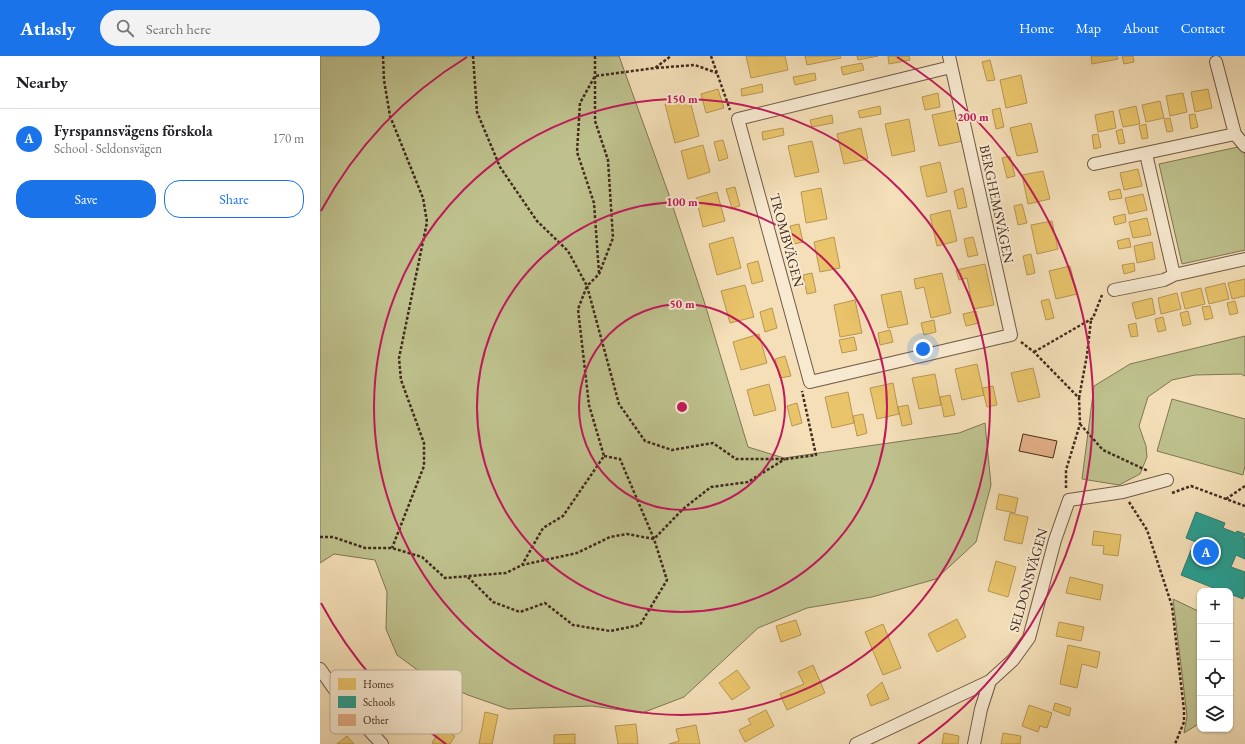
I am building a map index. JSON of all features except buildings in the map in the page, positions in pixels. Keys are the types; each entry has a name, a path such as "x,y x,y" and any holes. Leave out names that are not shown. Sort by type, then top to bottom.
{"street":[{"path":"738,119 950,61"},
{"name":"BERGHEMSVÄGEN","path":"950,61 1011,335"},
{"path":"1216,62 1235,134 1245,146"},
{"name":"TROMBVÄGEN","path":"738,119 810,382"},
{"path":"1094,164 1235,134"},
{"path":"1146,154 1174,275"},
{"path":"1114,290 1164,280 1174,275 1245,259"},
{"path":"810,382 1011,335"},
{"path":"1069,500 1123,492 1167,480"},
{"name":"SELDONSVÄGEN","path":"856,744 990,681 1013,660 1029,638 1055,540 1069,500"},
{"path":"320,669 330,683"},
{"path":"974,744 981,709 990,681"},
{"path":"372,734 382,744"}],"path":[{"path":"383,56 384,80 390,116 423,198 427,222 399,358 401,380 424,443 424,466 392,548"},
{"path":"473,56 477,112 500,167 537,221 568,251 587,286 619,404 645,441 672,450 713,443 736,458 786,458 816,455 802,390 810,382"},
{"path":"595,56 595,121 608,160 614,238 599,274 587,286 578,309 589,405 604,456"},
{"path":"655,68 672,56"},
{"path":"711,56 729,108 738,119"},
{"path":"595,76 655,68 695,65 718,74"},
{"path":"595,76 580,103 577,152 594,203 599,274"},
{"path":"1069,500 1065,485 1066,470 1080,424 1079,398 1087,355 1091,320 1104,292 1114,290"},
{"path":"1034,352 1091,320"},
{"path":"1011,335 1034,352 1079,398"},
{"path":"1080,424 1102,450 1167,480"},
{"path":"468,577 493,602 520,612 545,603 573,625 610,631 640,625 667,580 654,539 620,459 604,456"},
{"path":"522,565 543,528 563,516 604,456"},
{"path":"654,539 683,509 711,487 748,482 786,458"},
{"path":"1165,493 1173,493 1190,486 1245,506"},
{"path":"1226,499 1245,486"},
{"path":"1123,492 1147,530 1172,606 1184,710 1184,722 1175,744"},
{"path":"320,537 333,536 365,548 392,548 422,557 445,578 506,573 522,565 577,554 610,537 627,534 654,539"}],"green space":[{"path":"320,56 619,56 668,192 704,301 748,447 784,458 959,433 985,423 991,485 976,542 936,579 872,597 807,608 758,628 684,697 642,713 592,706 508,709 462,692 462,670 417,670 397,655 386,629 387,592 375,560 334,554 320,563"},
{"path":"1238,147 1245,154 1245,250 1182,264 1159,164"},
{"path":"1245,336 1245,376 1241,374 1195,375 1172,380 1148,397 1139,426 1146,446 1147,457 1140,474 1119,485 1082,479 1094,386 1130,364"},
{"path":"1172,399 1245,419 1245,466 1243,475 1157,451"},
{"path":"1173,599 1197,611 1197,725 1184,733 1187,716"}],"place":[{"name":"Fyrspannsvägens förskola","path":"1206,552"}]}
